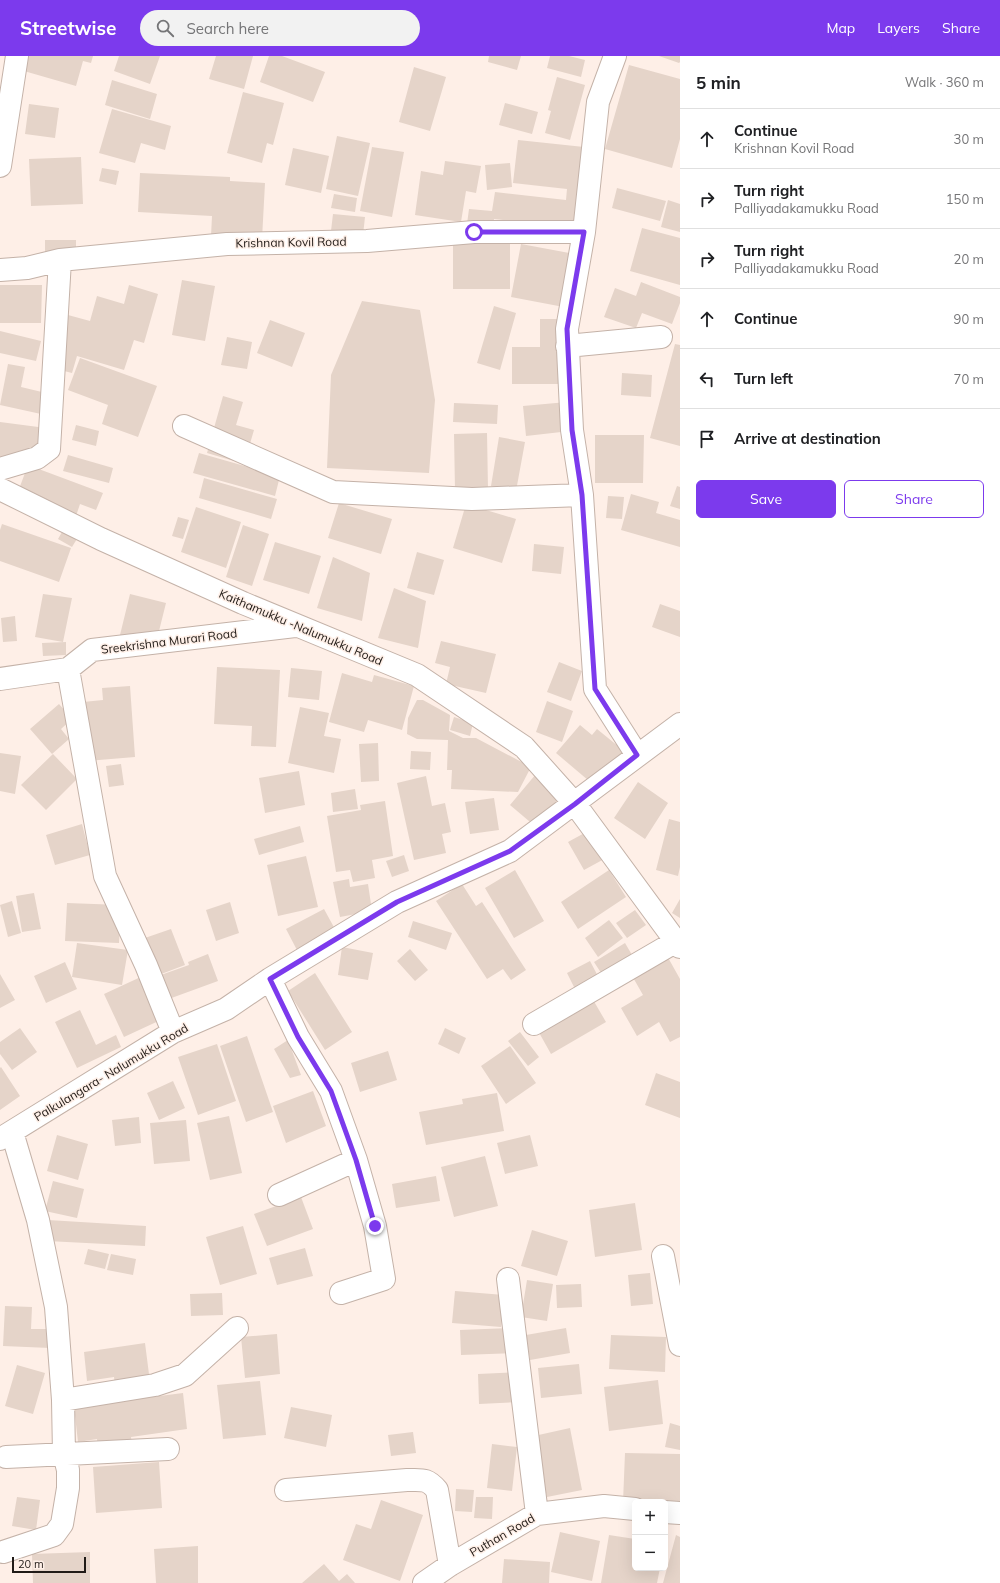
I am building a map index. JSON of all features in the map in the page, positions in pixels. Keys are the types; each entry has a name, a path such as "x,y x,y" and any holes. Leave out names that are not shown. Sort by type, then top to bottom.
{"street":[{"path":"0,166 17,56"},
{"path":"615,56 598,102 584,232 567,329 567,346 572,430 582,495 595,689 637,755"},
{"name":"Krishnan Kovil Road","path":"0,270 27,268 60,260 227,244 367,241 474,232 584,232"},
{"path":"0,469 38,458 49,449 60,260"},
{"path":"567,346 661,337"},
{"path":"184,426 333,492 472,499 582,495"},
{"name":"Kaithamukku -Nalumukku Road","path":"0,489 101,539 297,626 417,675 524,747 575,804 678,945"},
{"name":"Sreekrishna Murari Road","path":"68,669 92,650 297,626"},
{"path":"0,679 68,669 105,876 146,965 173,1032"},
{"name":"Palkulangara- Nalumukku Road","path":"6,1135 173,1032 226,1009 270,979 397,902 510,851 575,804 637,755 680,724"},
{"path":"534,1024 678,945"},
{"path":"270,979 298,1037 331,1091 356,1160 375,1226 384,1279 341,1293"},
{"path":"3,1552 54,1535 62,1524 68,1488 68,1470 64,1454 63,1400 56,1307 38,1220 6,1135"},
{"path":"279,1195 356,1160"},
{"path":"663,1256 680,1345"},
{"path":"508,1278 537,1514"},
{"path":"63,1400 155,1385 185,1375 237,1328"},
{"path":"6,1457 168,1449"},
{"path":"286,1490 414,1480 430,1482 437,1490 450,1565"},
{"name":"Puthan Road","path":"424,1583 450,1565 537,1514 604,1506 632,1509"},
{"path":"668,1512 680,1513"}],"building":[{"path":"28,56 93,56 91,63 83,61 76,86 24,71"},
{"path":"119,56 160,56 150,84 114,71"},
{"path":"216,56 253,56 244,89 209,79"},
{"path":"269,56 282,56 325,72 313,102 260,82"},
{"path":"489,56 521,56 517,70 488,62"},
{"path":"550,56 569,56 585,60 581,77 547,68"},
{"path":"659,56 680,56 680,62 679,63"},
{"path":"629,65 680,79 680,139 672,168 605,149"},
{"path":"414,67 446,77 430,131 399,122"},
{"path":"557,77 585,85 570,140 545,133 551,111 548,110"},
{"path":"112,80 157,94 150,119 105,105"},
{"path":"243,92 284,103 273,145 267,143 262,163 227,153"},
{"path":"505,103 538,112 532,134 499,125"},
{"path":"29,104 59,108 55,138 25,134"},
{"path":"112,109 171,126 165,150 141,143 135,163 99,153"},
{"path":"337,136 370,143 358,196 326,189"},
{"path":"518,140 584,147 574,228 494,219 493,227 467,224 469,209 492,211 495,192 566,200 567,189 513,183"},
{"path":"372,147 404,152 392,217 360,211"},
{"path":"293,148 329,156 321,193 285,185"},
{"path":"81,157 83,204 31,206 29,159"},
{"path":"445,161 481,166 476,193 466,191 461,222 415,215 421,171 443,175"},
{"path":"510,163 512,187 487,190 485,165"},
{"path":"102,168 119,171 116,185 99,181"},
{"path":"140,173 230,177 230,181 265,183 262,239 211,236 212,216 138,212"},
{"path":"617,188 666,201 660,221 612,208"},
{"path":"334,194 357,198 355,212 331,208"},
{"path":"668,200 680,204 680,232 661,227"},
{"path":"333,214 365,217 363,235 331,231"},
{"path":"642,228 680,238 680,285 630,271"},
{"path":"45,240 76,240 76,259 45,259"},
{"path":"453,242 510,242 510,289 453,289"},
{"path":"521,244 580,255 569,308 511,297"},
{"path":"182,280 215,286 205,341 172,335"},
{"path":"641,282 680,297 680,303 672,324 642,313 636,328 604,317 615,288 636,296"},
{"path":"0,285 42,285 41,323 0,323"},
{"path":"129,285 158,294 144,343 134,340 124,370 77,356 72,373 52,368 68,315 90,321 97,296 124,304"},
{"path":"362,301 420,310 435,400 429,473 327,468 331,375"},
{"path":"494,306 516,313 500,370 477,363"},
{"path":"540,319 563,319 563,384 512,384 512,347 540,347"},
{"path":"270,320 305,333 292,367 257,353"},
{"path":"0,331 41,341 36,361 0,353"},
{"path":"227,337 252,342 247,369 221,365"},
{"path":"675,344 680,345 680,446 650,438"},
{"path":"80,358 157,386 138,437 102,424 108,405 68,390"},
{"path":"8,364 25,367 21,387 46,393 41,414 0,405"},
{"path":"622,373 652,375 651,397 621,395"},
{"path":"223,396 243,402 236,425 254,430 244,464 207,453"},
{"path":"567,402 570,431 526,436 523,406"},
{"path":"454,403 498,405 497,424 453,422"},
{"path":"0,422 46,428 42,461 0,457"},
{"path":"76,425 99,431 96,446 72,440"},
{"path":"487,433 488,489 455,490 454,434"},
{"path":"595,435 644,435 643,483 595,483"},
{"path":"499,437 525,442 516,491 491,486"},
{"path":"199,453 280,476 275,496 193,473"},
{"path":"68,455 113,468 109,483 63,471"},
{"path":"28,465 103,493 96,510 80,504 75,519 16,497"},
{"path":"204,478 277,499 271,519 199,498"},
{"path":"677,486 680,487 680,509 670,506"},
{"path":"631,494 659,502 656,513 680,520 680,547 621,530"},
{"path":"608,496 624,497 622,519 606,518"},
{"path":"339,503 392,519 381,554 328,538"},
{"path":"466,504 516,519 502,563 453,548"},
{"path":"196,507 241,522 226,568 181,552"},
{"path":"178,517 189,520 183,539 172,536"},
{"path":"2,524 71,548 59,582 0,561 0,530"},
{"path":"66,525 80,534 72,547 58,539"},
{"path":"243,525 269,534 252,586 226,577"},
{"path":"275,542 321,556 309,594 263,580"},
{"path":"534,544 564,547 561,574 532,571"},
{"path":"417,552 444,560 434,595 407,588"},
{"path":"333,557 370,573 362,621 317,608"},
{"path":"394,588 426,601 418,648 378,638"},
{"path":"43,594 72,598 63,642 35,637"},
{"path":"130,594 166,603 156,643 120,635"},
{"path":"660,604 680,611 680,637 652,627"},
{"path":"15,616 17,641 3,642 1,618"},
{"path":"441,641 496,654 486,693 446,684 450,667 435,663"},
{"path":"66,642 66,655 43,656 42,643"},
{"path":"559,662 582,671 571,701 547,692"},
{"path":"217,667 280,670 276,747 251,746 252,726 214,724"},
{"path":"291,668 322,671 319,700 288,697"},
{"path":"342,673 372,682 374,675 414,686 402,730 368,720 364,732 329,722"},
{"path":"130,686 135,757 87,761 83,702 103,700 102,688"},
{"path":"417,700 423,700 450,715 449,731 463,738 476,738 531,767 518,792 451,789 452,770 447,770 448,740 417,739 407,734 408,718"},
{"path":"547,701 573,711 562,742 536,732"},
{"path":"59,704 72,719 61,729 69,739 52,754 30,729"},
{"path":"300,707 329,713 324,736 341,739 334,773 288,763"},
{"path":"454,717 473,723 470,736 450,730"},
{"path":"580,725 592,735 597,729 624,751 595,786 556,753"},
{"path":"378,743 379,781 361,782 359,744"},
{"path":"411,751 431,752 430,770 410,769"},
{"path":"0,753 21,756 15,794 0,791"},
{"path":"53,754 77,779 46,810 21,785"},
{"path":"121,764 124,785 109,787 106,766"},
{"path":"299,771 305,805 265,813 259,778"},
{"path":"536,774 562,795 536,827 510,805"},
{"path":"426,776 432,806 445,803 451,832 442,834 446,853 414,860 397,783"},
{"path":"638,782 668,803 645,839 614,818"},
{"path":"355,789 358,809 333,812 331,793"},
{"path":"494,798 499,830 470,834 465,802"},
{"path":"385,801 393,856 372,860 375,878 353,882 350,870 336,872 327,816 361,810 360,805"},
{"path":"669,819 680,822 680,867 678,876 656,870"},
{"path":"82,824 90,855 55,865 46,835"},
{"path":"300,826 304,842 259,855 254,839"},
{"path":"590,830 606,858 584,870 568,842"},
{"path":"404,855 409,871 392,877 386,861"},
{"path":"306,856 318,907 278,916 267,865"},
{"path":"515,870 544,921 514,938 485,888"},
{"path":"609,870 626,897 578,929 561,902"},
{"path":"349,879 350,887 368,884 372,911 340,917 333,882"},
{"path":"462,884 476,906 482,902 526,970 511,980 503,969 487,979 436,901"},
{"path":"34,893 41,929 22,932 16,896"},
{"path":"680,899 680,918 672,913"},
{"path":"12,901 21,933 8,937 0,905"},
{"path":"230,902 239,933 216,941 206,910"},
{"path":"67,903 121,905 119,943 65,941"},
{"path":"324,909 336,931 298,952 286,929"},
{"path":"635,910 646,925 627,938 616,923"},
{"path":"609,920 623,938 598,957 585,938"},
{"path":"413,921 452,933 446,950 408,937"},
{"path":"171,929 185,965 156,976 142,939"},
{"path":"77,943 128,950 122,985 72,977"},
{"path":"625,943 635,960 605,979 594,962"},
{"path":"342,947 373,953 368,980 338,975"},
{"path":"410,949 428,970 415,981 397,961"},
{"path":"208,954 218,981 166,1000 158,976 189,965 188,962"},
{"path":"666,954 680,979 680,1037 670,1042 659,1022 637,1036 621,1008 643,995 631,974"},
{"path":"590,961 601,982 578,995 567,973"},
{"path":"65,962 77,989 46,1003 34,976"},
{"path":"315,973 352,1032 325,1050 288,991"},
{"path":"0,974 15,1000 0,1008"},
{"path":"145,975 165,1018 124,1037 104,994"},
{"path":"592,998 606,1022 551,1054 537,1029"},
{"path":"80,1010 96,1045 116,1035 121,1047 77,1068 55,1022"},
{"path":"20,1028 37,1052 12,1070 0,1054 0,1042"},
{"path":"445,1028 466,1038 459,1054 438,1044"},
{"path":"520,1032 539,1057 528,1066 508,1041"},
{"path":"247,1036 273,1112 246,1122 220,1046"},
{"path":"288,1040 301,1075 290,1078 274,1049"},
{"path":"217,1044 236,1101 198,1115 178,1057"},
{"path":"510,1046 536,1083 506,1104 481,1066"},
{"path":"388,1051 397,1080 360,1092 351,1063"},
{"path":"1,1067 20,1096 0,1110 0,1068"},
{"path":"656,1073 680,1082 680,1118 645,1105"},
{"path":"173,1081 185,1108 159,1120 147,1093"},
{"path":"313,1091 326,1126 286,1143 273,1106"},
{"path":"497,1093 504,1131 426,1145 419,1112 463,1104 462,1099"},
{"path":"229,1116 242,1173 210,1180 197,1123"},
{"path":"139,1117 141,1143 115,1146 112,1120"},
{"path":"186,1120 190,1161 154,1164 150,1123"},
{"path":"57,1135 88,1144 78,1180 47,1171"},
{"path":"530,1135 538,1166 505,1174 497,1143"},
{"path":"485,1156 498,1206 454,1217 441,1167"},
{"path":"436,1176 440,1201 396,1208 392,1184"},
{"path":"53,1181 84,1189 77,1218 45,1211"},
{"path":"301,1197 313,1229 267,1246 254,1214"},
{"path":"635,1203 642,1250 595,1257 589,1210"},
{"path":"48,1220 146,1226 145,1246 47,1241"},
{"path":"243,1226 257,1274 220,1285 206,1237"},
{"path":"532,1230 568,1241 557,1276 521,1266"},
{"path":"305,1248 313,1276 277,1285 269,1258"},
{"path":"88,1249 109,1254 105,1269 84,1264"},
{"path":"111,1254 136,1259 133,1275 107,1270"},
{"path":"650,1273 653,1304 631,1306 628,1275"},
{"path":"527,1280 553,1284 547,1321 521,1317"},
{"path":"581,1284 582,1307 557,1308 556,1285"},
{"path":"455,1291 504,1295 501,1327 452,1323"},
{"path":"222,1293 223,1315 191,1316 190,1294"},
{"path":"5,1306 32,1307 31,1329 51,1329 50,1348 3,1346"},
{"path":"513,1328 514,1353 461,1355 460,1330"},
{"path":"566,1328 570,1353 530,1360 526,1335"},
{"path":"277,1334 280,1374 245,1378 241,1337"},
{"path":"611,1335 666,1337 665,1372 609,1369"},
{"path":"145,1343 150,1382 115,1387 114,1377 87,1381 84,1352"},
{"path":"579,1364 582,1394 541,1398 538,1368"},
{"path":"17,1365 45,1373 33,1414 5,1406"},
{"path":"518,1372 519,1402 479,1404 478,1374"},
{"path":"658,1380 663,1424 609,1431 604,1387"},
{"path":"260,1381 266,1435 223,1439 217,1385"},
{"path":"183,1393 187,1429 131,1437 132,1445 98,1449 97,1439 78,1442 74,1407"},
{"path":"291,1407 332,1415 326,1447 284,1438"},
{"path":"670,1423 680,1426 680,1450 665,1447"},
{"path":"570,1428 582,1490 547,1497 534,1436"},
{"path":"413,1432 416,1453 391,1456 388,1435"},
{"path":"492,1444 517,1447 512,1491 487,1488"},
{"path":"625,1453 680,1454 680,1504 668,1504 668,1499 632,1499 632,1502 623,1502"},
{"path":"159,1462 162,1508 96,1513 93,1467"},
{"path":"456,1489 474,1490 472,1512 455,1511"},
{"path":"17,1497 40,1500 36,1530 12,1526"},
{"path":"476,1497 493,1497 492,1519 474,1518"},
{"path":"381,1500 423,1515 400,1581 343,1560 356,1524 371,1529"},
{"path":"560,1532 600,1541 592,1581 551,1572"},
{"path":"609,1535 632,1539 632,1571 659,1571 657,1583 601,1583"},
{"path":"676,1535 680,1537 680,1583 663,1583 666,1571 668,1571 668,1565"},
{"path":"198,1546 198,1583 156,1583 154,1549"},
{"path":"90,1552 90,1583 33,1583 32,1554"},
{"path":"504,1559 550,1562 549,1583 502,1583"},
{"path":"324,1564 339,1581 347,1574 355,1583 302,1583"}],"route":[{"path":"375,1226 356,1160 331,1091 298,1037 270,979 397,902 510,851 575,804 637,755 595,689 587,590 582,495 572,430 567,329 584,232 474,232"}]}
